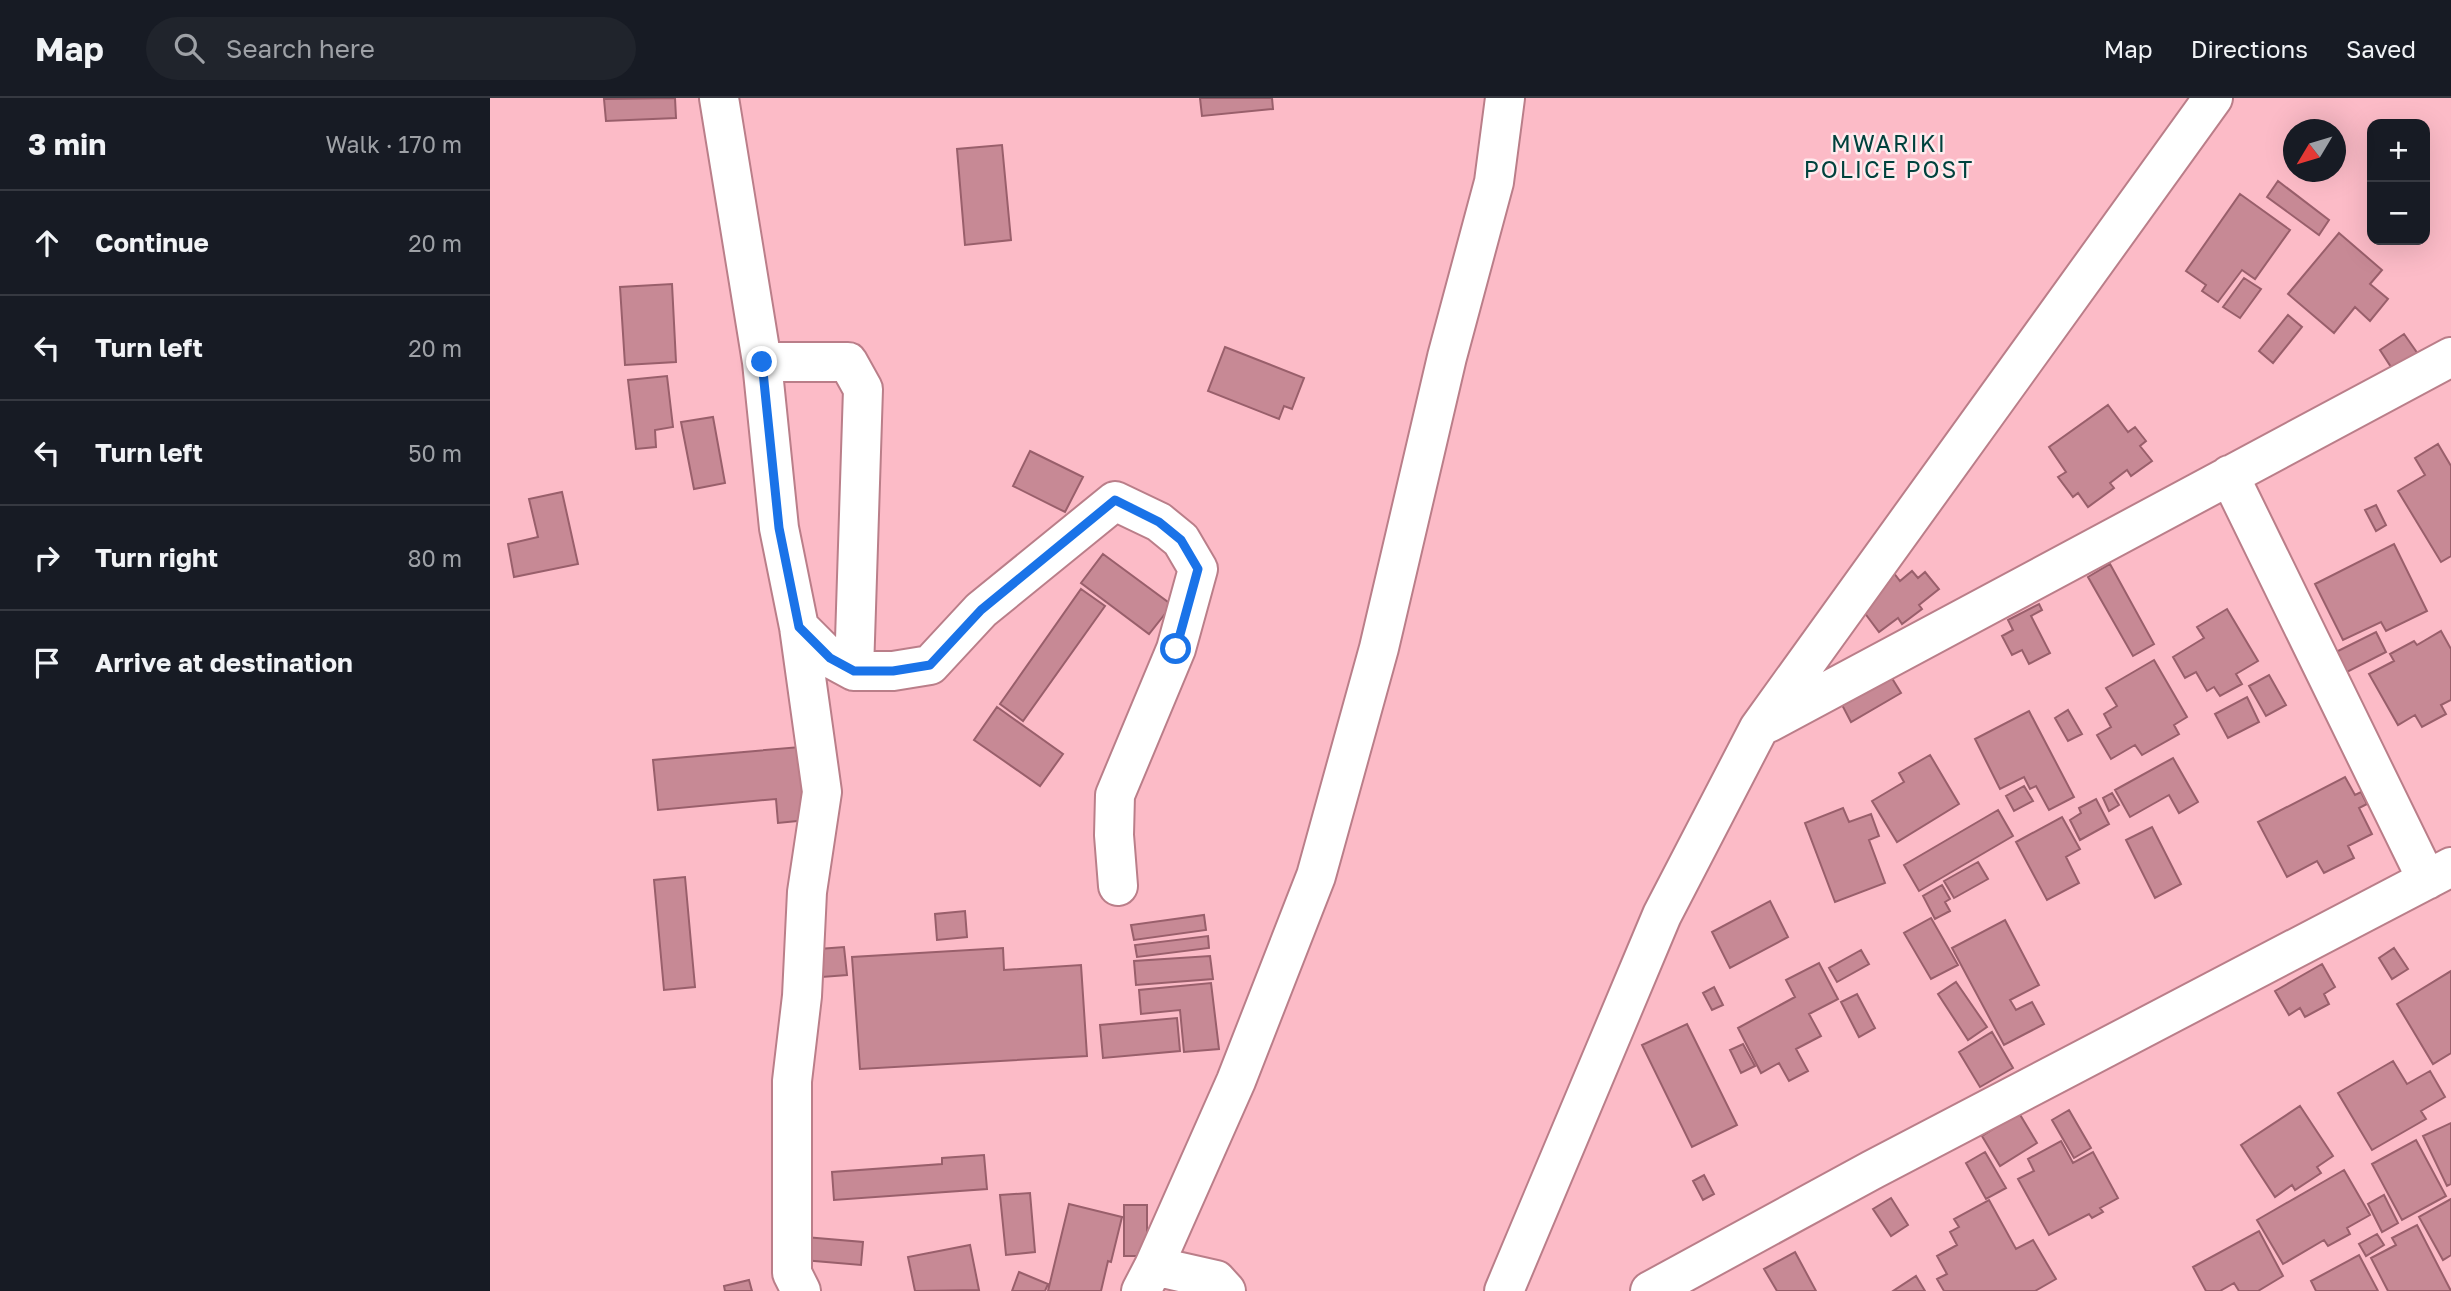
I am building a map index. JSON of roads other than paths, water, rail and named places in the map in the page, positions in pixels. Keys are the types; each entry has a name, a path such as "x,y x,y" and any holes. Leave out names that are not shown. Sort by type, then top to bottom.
{"street":[{"path":"719,98 762,362 779,528 799,627 822,792 807,892 802,996 792,1081 792,1273 801,1291"},
{"path":"1226,1291 1216,1280 1147,1279 1236,1080 1316,876 1378,648 1447,357 1494,182 1505,98"},
{"path":"1504,1291 1662,915 1759,728 2213,98"},
{"path":"1759,728 2451,357"},
{"path":"762,362 848,362 863,389 854,671"},
{"path":"1650,1291 1872,1170 2439,873 2228,475"},
{"path":"799,627 830,658 854,671 893,671 930,665 981,610 1115,500 1167,528 1181,540 1198,569 1176,649 1115,795 1114,835 1118,886"}],"district":[{"name":"MWARIKI POLICE POST","path":"1889,157"}]}
